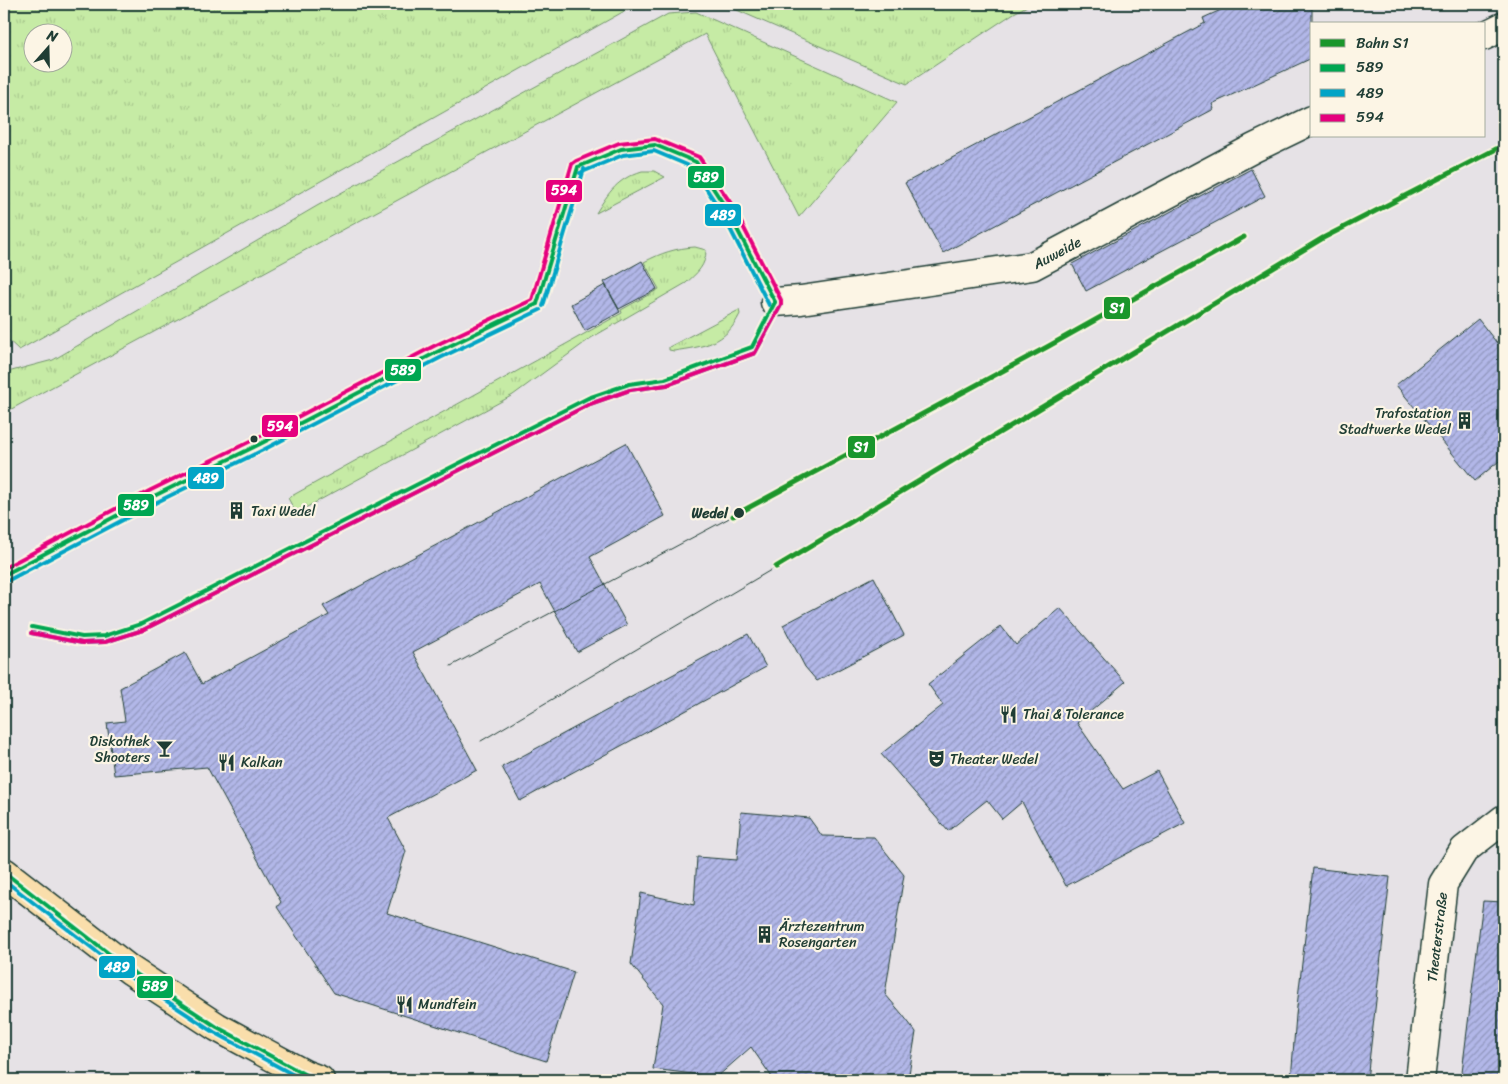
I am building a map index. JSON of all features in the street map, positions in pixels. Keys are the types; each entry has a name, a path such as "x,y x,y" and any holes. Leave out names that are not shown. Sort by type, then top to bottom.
{"main road":[{"path":"4,872 138,975 217,1026 304,1074 320,1080"}],"street":[{"path":"1486,35 1504,26"},
{"name":"Auweide","path":"775,302 801,300 1032,266 1254,148 1310,121"},
{"name":"Theaterstraße","path":"1420,1080 1443,884 1464,850 1504,820"}],"green space":[{"path":"4,4 637,4 19,350 4,336"},
{"path":"723,4 1031,4 1014,13 907,84"},
{"path":"696,12 897,102 799,217 705,34 4,413 4,373 53,360 317,206 668,14"},
{"path":"642,171 654,171 665,177 596,213 614,187 633,174"},
{"path":"695,247 706,250 706,256 703,265 686,283 591,338 513,395 296,513 288,498 622,313 621,310 659,289 644,262 681,248"},
{"path":"739,310 740,314 728,332 713,342 674,351 669,350 669,347"}],"building":[{"path":"1234,4 1312,4 1310,59 1212,104 1214,109 943,253 905,183 1205,23 1203,18"},
{"path":"1251,169 1265,196 1086,291 1072,264"},
{"path":"642,261 657,289 619,309 604,282"},
{"path":"605,285 620,312 585,331 571,304"},
{"name":"Trafostation Stadtwerke Wedel","path":"1478,319 1504,352 1504,457 1475,481 1396,385"},
{"path":"626,443 665,516 590,557 627,625 577,652 540,584 413,652 477,770 388,818 406,851 387,913 574,972 546,1061 334,993 277,907 281,902 207,767 114,775 107,723 125,721 120,688 185,653 202,684 329,615 323,606"},
{"path":"874,577 904,635 817,681 805,667 783,625"},
{"name":"Thai & Tolerance","path":"1060,608 1125,682 1077,723 1123,789 1157,771 1185,823 1066,886 1022,802 1002,819 987,800 948,831 881,754 943,705 928,684 1001,626 1016,645"},
{"path":"748,634 766,667 520,801 502,767"},
{"name":"Ärztezentrum Rosengarten","path":"741,812 809,818 822,836 874,837 904,875 885,994 916,1032 908,1080 774,1080 751,1047 717,1077 653,1069 663,1004 631,964 641,893 694,905 697,857 737,860"},
{"path":"1313,868 1390,877 1367,1080 1291,1080 1296,1015"},
{"path":"1483,901 1504,902 1504,1080 1461,1080"}],"tram line":[{"path":"451,666 733,516"},
{"path":"481,741 776,567"}],"rail line":[{"name":"S1","path":"776,567 1323,238 1504,145"},
{"name":"S1","path":"733,516 1047,347 1244,237"}],"transit line":[{"name":"594","path":"4,568 151,490 257,438 434,346 532,300 572,164 619,143 655,139 699,157 732,205 781,300 781,305 755,353 667,385 630,390 590,404 143,630 105,642 82,643 31,633"},
{"name":"589","path":"578,167 621,149 655,145 696,162 726,208 775,302"},
{"name":"489","path":"580,173 623,155 654,151 692,167 721,211 769,305"},
{"name":"589","path":"537,304 578,167"},
{"name":"489","path":"543,306 584,169"},
{"name":"589","path":"32,627 82,637 104,636 141,624 588,398 629,384 665,379 752,347 775,302"},
{"name":"589","path":"4,575 154,496 260,444 437,352 537,304"},
{"name":"489","path":"31,633 82,643 105,642 143,630 590,404 630,390 667,385 755,353 781,305"},
{"name":"489","path":"7,581 157,502 263,450 440,358 540,310"},
{"name":"589","path":"4,872 130,970 217,1027 304,1074 320,1080"},
{"name":"489","path":"4,880 127,975 214,1032 303,1080"}],"place":[{"name":"Trafostation Stadtwerke Wedel","path":"1465,421"},
{"name":"Taxi Wedel","path":"237,511"},
{"name":"Wedel","path":"739,513"},
{"name":"Thai & Tolerance","path":"1009,714"},
{"name":"Diskothek Shooters","path":"164,749"},
{"name":"Theater Wedel","path":"936,759"},
{"name":"Kalkan","path":"227,762"},
{"name":"Ärztezentrum Rosengarten","path":"765,934"},
{"name":"Mundfein","path":"404,1004"}]}
